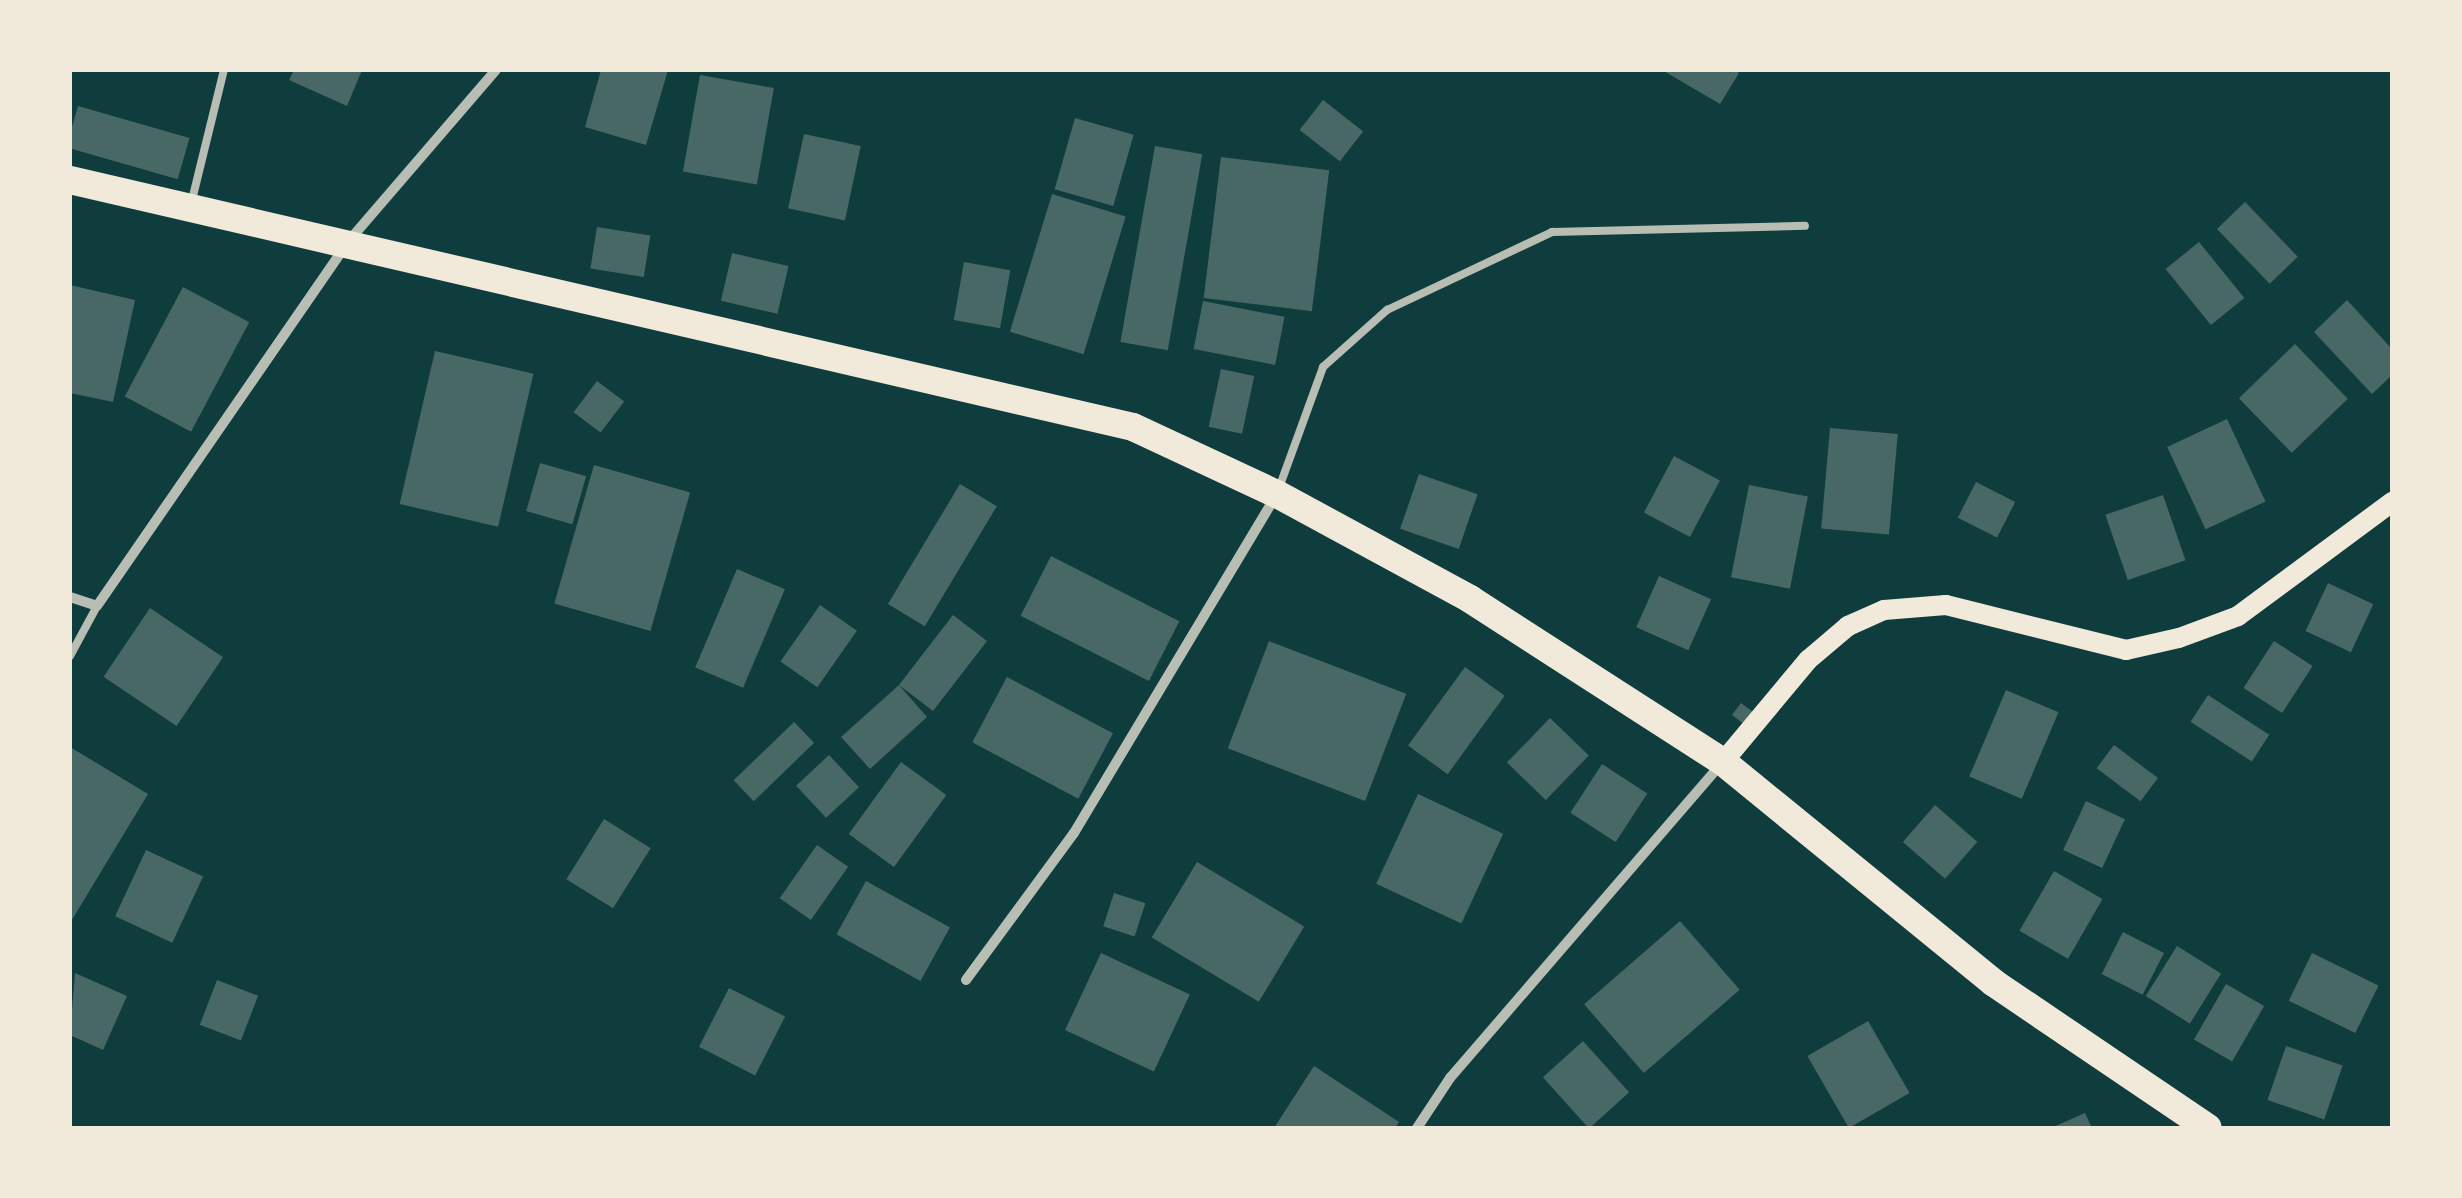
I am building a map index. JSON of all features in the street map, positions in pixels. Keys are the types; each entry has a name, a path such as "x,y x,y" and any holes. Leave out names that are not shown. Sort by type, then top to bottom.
{"highway":[{"path":"70,180 1133,427 1277,494 1470,599 1723,762 1994,983 2208,1128"}],"main road":[{"path":"1723,762 1808,660 1848,626 1884,610 1946,605 2126,650 2179,638 2238,616 2392,502"}],"street":[{"path":"70,597 97,606 347,242 496,70"},
{"path":"966,980 1074,834 1277,494"},
{"path":"1417,1128 1450,1078 1723,762"}],"lane":[{"path":"190,209 224,70"},
{"path":"1277,494 1323,366 1387,310 1552,232 1804,226"},
{"path":"70,656 97,606"}],"building":[{"path":"294,70 362,70 347,106 289,80"},
{"path":"601,70 668,70 646,145 585,127"},
{"path":"1662,70 1734,70 1739,73 1720,104"},
{"path":"700,75 774,88 757,185 683,172"},
{"path":"1323,100 1363,131 1340,161 1300,130"},
{"path":"78,106 190,138 178,179 70,148"},
{"path":"1075,118 1134,135 1113,206 1055,189"},
{"path":"804,134 861,146 845,220 788,208"},
{"path":"1155,146 1202,154 1168,350 1120,342"},
{"path":"1221,157 1329,170 1312,311 1204,298"},
{"path":"1052,194 1126,217 1084,354 1010,332"},
{"path":"2245,202 2298,257 2270,284 2217,229"},
{"path":"597,227 650,235 644,277 590,268"},
{"path":"2199,242 2244,298 2211,325 2166,269"},
{"path":"732,253 789,266 777,314 721,301"},
{"path":"964,262 1010,270 1000,328 954,320"},
{"path":"70,285 135,300 113,402 70,393"},
{"path":"183,287 249,322 191,432 125,396"},
{"path":"2347,300 2392,349 2392,375 2372,394 2314,332"},
{"path":"1203,301 1284,317 1275,365 1194,349"},
{"path":"2295,344 2348,399 2292,453 2239,398"},
{"path":"435,351 533,374 498,527 400,504"},
{"path":"1221,369 1254,376 1242,434 1209,427"},
{"path":"597,381 624,401 601,433 574,412"},
{"path":"2227,419 2265,501 2206,529 2167,447"},
{"path":"1830,428 1898,434 1889,535 1821,529"},
{"path":"1674,456 1720,480 1690,537 1644,513"},
{"path":"540,463 586,476 572,524 526,511"},
{"path":"594,465 690,493 650,631 554,603"},
{"path":"1419,474 1478,494 1459,549 1400,529"},
{"path":"1976,482 2015,502 1997,538 1958,518"},
{"path":"960,484 997,506 925,626 888,604"},
{"path":"1749,485 1808,496 1790,589 1731,577"},
{"path":"2163,495 2185,560 2128,580 2105,515"},
{"path":"1051,556 1179,621 1149,681 1021,616"},
{"path":"737,569 785,589 743,688 695,667"},
{"path":"1659,576 1711,599 1688,650 1636,627"},
{"path":"2328,583 2373,604 2351,652 2306,631"},
{"path":"820,605 857,631 817,687 780,662"},
{"path":"150,608 223,657 177,726 104,677"},
{"path":"953,615 987,641 933,711 899,685"},
{"path":"1269,641 1406,694 1365,801 1228,748"},
{"path":"2274,641 2313,666 2282,713 2244,688"},
{"path":"1465,667 1505,696 1448,774 1408,745"},
{"path":"1007,677 1113,733 1078,799 972,742"},
{"path":"899,685 927,717 870,769 841,737"},
{"path":"2006,690 2058,712 2022,799 1969,777"},
{"path":"2208,695 2269,735 2252,762 2191,722"},
{"path":"1741,703 1753,712 1744,724 1732,715"},
{"path":"1550,718 1589,756 1546,800 1507,763"},
{"path":"794,722 814,743 754,801 734,780"},
{"path":"2114,745 2158,778 2140,801 2097,768"},
{"path":"70,747 148,794 70,923"},
{"path":"829,755 859,787 826,818 796,786"},
{"path":"901,762 946,795 894,867 849,834"},
{"path":"1602,764 1647,793 1616,842 1570,813"},
{"path":"1418,794 1503,834 1461,923 1376,884"},
{"path":"2086,801 2125,819 2102,868 2063,850"},
{"path":"1935,805 1977,842 1945,879 1903,842"},
{"path":"604,819 651,848 613,908 566,879"},
{"path":"817,845 848,867 811,920 780,898"},
{"path":"146,850 203,877 172,943 115,916"},
{"path":"1197,862 1304,926 1259,1002 1152,937"},
{"path":"2054,871 2102,899 2068,959 2020,931"},
{"path":"866,881 950,928 920,981 836,934"},
{"path":"1114,893 1145,903 1135,936 1103,926"},
{"path":"1680,921 1740,990 1644,1073 1584,1004"},
{"path":"2123,932 2164,953 2143,995 2102,974"},
{"path":"2177,946 2221,974 2190,1024 2146,996"},
{"path":"1101,953 1190,994 1154,1071 1065,1030"},
{"path":"2312,953 2379,985 2355,1033 2289,1001"},
{"path":"75,973 127,996 103,1050 70,1035"},
{"path":"217,980 258,996 241,1041 200,1025"},
{"path":"2226,984 2264,1006 2232,1061 2194,1039"},
{"path":"729,988 785,1017 755,1075 699,1047"},
{"path":"1868,1021 1910,1093 1849,1128 1807,1056"},
{"path":"1583,1041 1629,1092 1589,1128 1543,1077"},
{"path":"2286,1046 2343,1066 2324,1119 2267,1100"},
{"path":"1314,1066 1399,1122 1395,1128 1274,1128"},
{"path":"2085,1113 2092,1128 2051,1128"}]}
